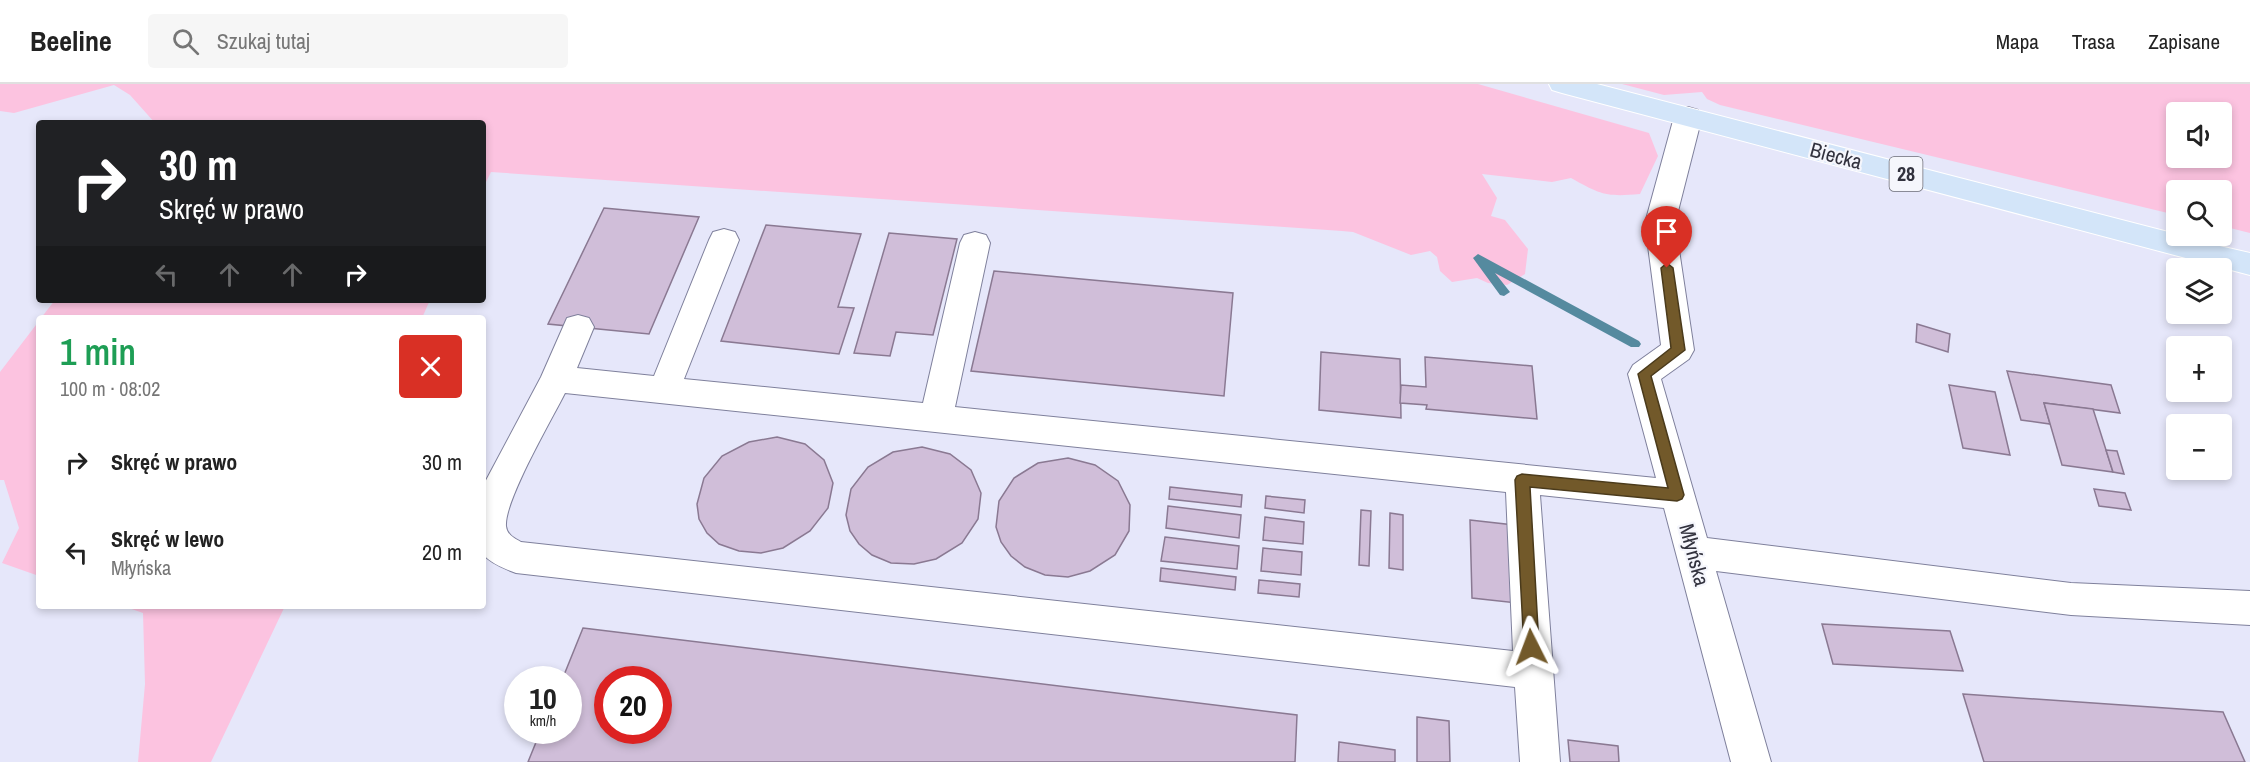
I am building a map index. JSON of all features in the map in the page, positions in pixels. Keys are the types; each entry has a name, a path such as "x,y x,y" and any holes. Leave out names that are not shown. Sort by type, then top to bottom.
{"main road":[{"name":"Biecka","path":"1562,84 2250,264"}],"street":[{"name":"Młyńska","path":"1688,117 1660,223 1678,350 1644,374 1751,762"},
{"path":"664,390 724,240"},
{"path":"936,418 975,243"},
{"path":"578,327 556,379 493,501 489,526 497,546 516,557 1533,671"},
{"path":"556,379 1677,495"},
{"path":"1522,480 1540,762"},
{"path":"1693,552 2071,599 2250,608"}],"shaded area":[{"path":"0,84 1478,84 1649,133 1658,156 1640,194 1604,193 1571,178 1552,182 1482,174 1497,198 1491,216 1505,220 1528,249 1525,274 1507,285 1488,283 1477,278 1452,282 1440,271 1437,257 1430,251 1411,255 1353,232 491,172 486,182 486,120 152,120 130,95 114,85 14,113 0,111"},
{"path":"1622,84 2250,84 2250,233 2232,228 2232,180 2166,180 2166,213 1720,105 1707,99 1702,92 1664,95"},
{"path":"53,303 429,303 423,315 43,315"},
{"path":"36,325 36,575 2,563 19,528 4,480 0,480 0,372"},
{"path":"132,609 284,609 211,762 138,762 145,684 143,613"}],"building":[{"path":"604,208 699,217 649,334 548,324"},
{"path":"766,225 861,234 838,307 854,308 839,354 721,341"},
{"path":"889,233 957,239 933,335 896,332 890,356 854,353"},
{"path":"994,271 1233,293 1224,396 971,371"},
{"path":"1917,324 1950,334 1948,352 1916,342"},
{"path":"1321,352 1400,359 1401,418 1319,410"},
{"path":"1425,357 1532,366 1537,419 1426,409 1427,405 1400,403 1401,385 1426,387"},
{"path":"2007,371 2111,385 2120,413 2044,403 2050,424 2021,420"},
{"path":"1949,385 1995,392 2010,455 1963,448"},
{"path":"2044,403 2093,409 2113,472 2062,465"},
{"path":"777,437 805,444 824,460 833,483 828,508 810,531 783,548 761,553 739,551 719,544 707,533 699,519 697,504 704,478 722,456 749,442"},
{"path":"922,447 950,454 971,470 981,493 978,519 962,543 936,559 914,564 891,563 872,555 859,544 850,531 846,515 851,489 868,467 893,452"},
{"path":"2106,450 2117,451 2124,474 2113,472"},
{"path":"1068,458 1095,465 1118,481 1130,505 1129,531 1115,555 1090,571 1068,577 1045,575 1025,567 1011,556 1001,542 996,527 999,501 1014,478 1038,463"},
{"path":"1170,487 1242,495 1241,507 1169,499"},
{"path":"2094,489 2125,493 2131,510 2099,506"},
{"path":"1266,496 1305,500 1304,513 1265,508"},
{"path":"1168,506 1241,515 1239,538 1166,528"},
{"path":"1361,510 1371,511 1369,566 1359,565"},
{"path":"1390,513 1403,515 1403,570 1389,568"},
{"path":"1265,517 1304,522 1303,544 1263,540"},
{"path":"1470,520 1514,525 1517,603 1472,598"},
{"path":"1165,537 1239,546 1237,569 1161,561"},
{"path":"1263,548 1302,552 1301,575 1261,571"},
{"path":"1161,568 1236,577 1235,590 1160,581"},
{"path":"1259,580 1300,584 1299,597 1258,593"},
{"path":"1822,624 1950,631 1963,671 1833,664"},
{"path":"583,628 1297,715 1295,762 528,762 535,744 582,744 582,666 568,666"},
{"path":"1963,694 2223,712 2245,762 1984,762"},
{"path":"1417,717 1449,721 1450,762 1417,762"},
{"path":"1568,740 1618,746 1619,762 1570,762"},
{"path":"1339,742 1395,750 1395,762 1338,762"}],"waterway":[{"path":"1504,292 1478,258 1635,344"}],"route":[{"path":"1531,647 1522,480 1677,495 1644,374 1678,350 1667,268"}]}
